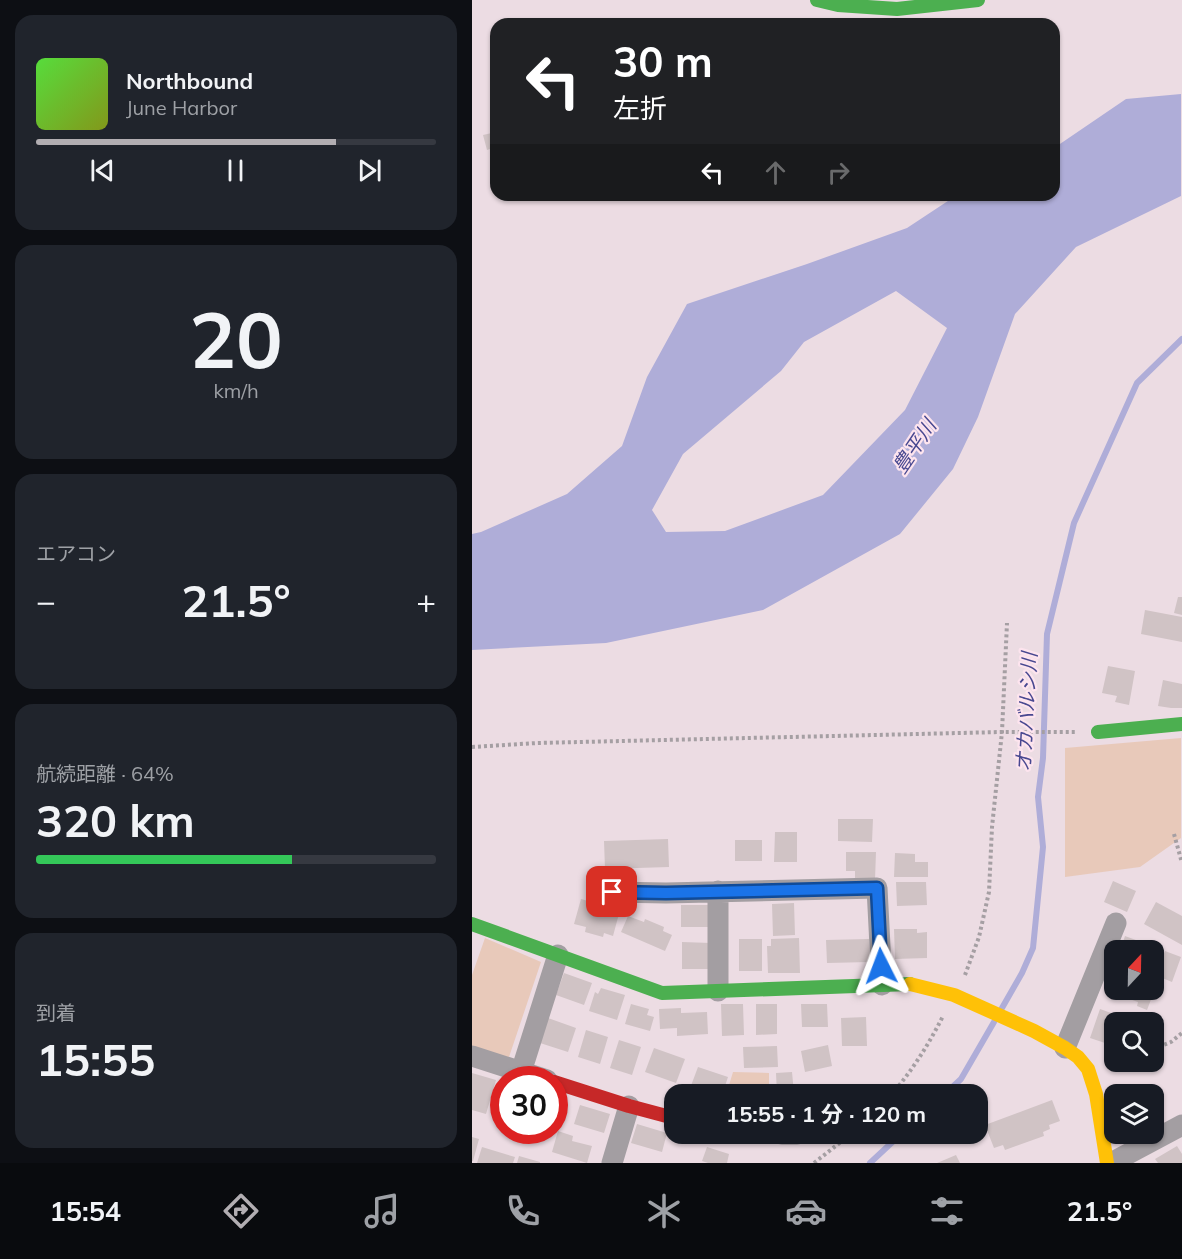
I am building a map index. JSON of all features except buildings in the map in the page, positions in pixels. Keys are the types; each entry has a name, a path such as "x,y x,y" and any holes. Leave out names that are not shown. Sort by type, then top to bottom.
{"street":[{"path":"817,0 838,5 897,9 978,0"},
{"path":"1098,732 1182,724"},
{"path":"612,892 666,893 877,888 882,985"},
{"path":"718,891 718,991"},
{"path":"1065,1048 1117,923"},
{"path":"474,930 558,955 662,993 909,984 954,995 1034,1030 1078,1057 1088,1069 1096,1094 1109,1163 1182,1125"},
{"path":"523,1066 558,955"},
{"path":"472,1056 503,1066"},
{"path":"568,1086 664,1115"},
{"path":"612,1163 629,1106"}],"path":[{"path":"900,1084 936,1029 964,979 979,937 989,892 992,827 1002,732 1007,623"},
{"path":"472,747 537,743 1002,732 1098,732"},
{"path":"1174,834 1182,863"},
{"path":"1164,1045 1182,1033"},
{"path":"814,1163 838,1144"}],"shaded area":[{"path":"1181,738 1181,838 1140,867 1065,877 1065,748"},
{"path":"485,938 541,962 508,1060 472,1048 472,975"},
{"path":"733,1072 769,1073 769,1084 729,1084"}],"water":[{"name":"豊平川","path":"1181,94 1181,196 1076,247 1015,314 978,417 953,469 900,534 763,610 606,643 472,650 472,534 567,494 622,446 647,377 687,304 907,228 948,201 1060,201 1060,144 1126,99","holes":["896,291 947,328 905,410 823,495 725,531 666,532 652,510 683,454 781,371 804,342"]}],"waterway":[{"name":"オカバルシ川","path":"1002,1008 1033,948 1043,847 1038,797 1043,758 1047,634 1074,523 1137,383 1182,339"},
{"name":"オカバルシ川","path":"956,1084 961,1079 994,1022"},
{"name":"オカバルシ川","path":"870,1163 890,1144"}],"traffic: fast":[{"path":"817,0 838,5 897,9 978,0"},
{"path":"1098,732 1182,724"},
{"path":"472,924 662,993 910,984"}],"traffic: slow":[{"path":"910,984 954,995 1034,1031 1078,1057 1088,1069 1096,1094 1107,1163"}],"traffic: jam":[{"path":"568,1086 664,1115"}],"route":[{"path":"612,892 666,893 877,888 881,966"}]}
